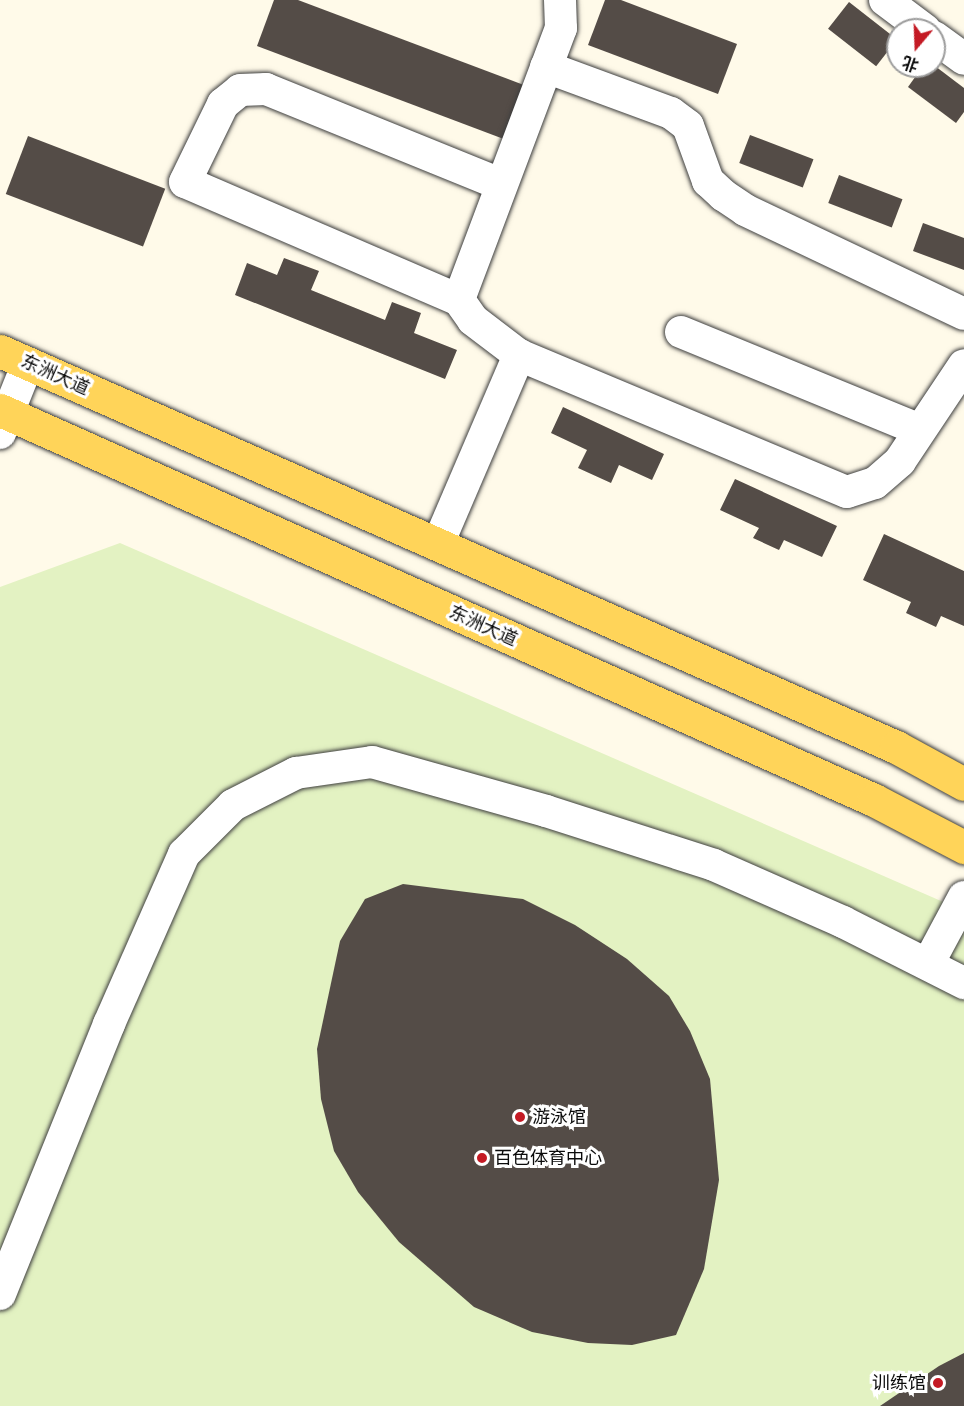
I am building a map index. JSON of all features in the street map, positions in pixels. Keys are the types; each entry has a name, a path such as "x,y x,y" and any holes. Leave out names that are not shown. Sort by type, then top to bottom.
{"main road":[{"name":"东洲大道","path":"14,357 885,742 964,784"},
{"name":"东洲大道","path":"3,419 874,800 964,847"}],"street":[{"path":"459,300 561,27 560,0"},
{"path":"885,0 909,18"},
{"path":"946,46 964,59"},
{"path":"546,68 671,113 688,126 708,181 723,195 745,210 964,314"},
{"path":"501,184 266,88 240,90 223,104 185,183 459,300 473,320 519,355 848,492 875,483 900,461 964,365"},
{"path":"681,332 920,430"},
{"path":"438,544 519,355"},
{"path":"3,419 14,357"},
{"path":"0,1294 109,1024 184,854 232,805 296,773 372,762 546,811 714,865 843,922 964,983"},
{"path":"928,964 964,897"}],"green space":[{"name":"百色体育中心","path":"120,543 964,911 964,1406 0,1406 0,587"}],"building":[{"path":"274,0 298,0 529,87 509,141 257,46"},
{"path":"605,0 621,0 737,44 718,94 588,45"},
{"path":"849,2 886,31 886,54 876,66 828,29"},
{"path":"946,74 964,88 964,112 956,123 908,87 914,78 946,78"},
{"path":"750,135 813,159 803,187 739,163"},
{"path":"28,136 165,189 143,247 6,194"},
{"path":"839,175 902,199 892,227 828,203"},
{"path":"923,223 964,238 964,270 913,251"},
{"path":"284,258 319,271 311,290 385,320 392,302 421,313 414,333 457,350 445,379 235,295 247,263 277,275"},
{"path":"563,407 664,454 652,480 619,465 611,483 578,468 587,450 551,433"},
{"path":"735,479 837,526 822,557 784,540 779,550 753,538 759,528 720,510"},
{"path":"884,534 964,571 964,626 941,616 936,627 906,613 911,602 863,580"},
{"name":"游泳馆","path":"403,884 523,899 575,925 627,959 669,996 690,1031 710,1079 719,1180 704,1269 676,1335 632,1345 588,1343 532,1332 474,1307 399,1242 358,1192 334,1151 321,1099 317,1049 340,941 365,899"},
{"name":"训练馆","path":"964,1353 964,1406 880,1406 939,1366"}],"place":[{"name":"游泳馆","path":"520,1117"},
{"name":"百色体育中心","path":"482,1158"},
{"name":"训练馆","path":"938,1383"}]}
